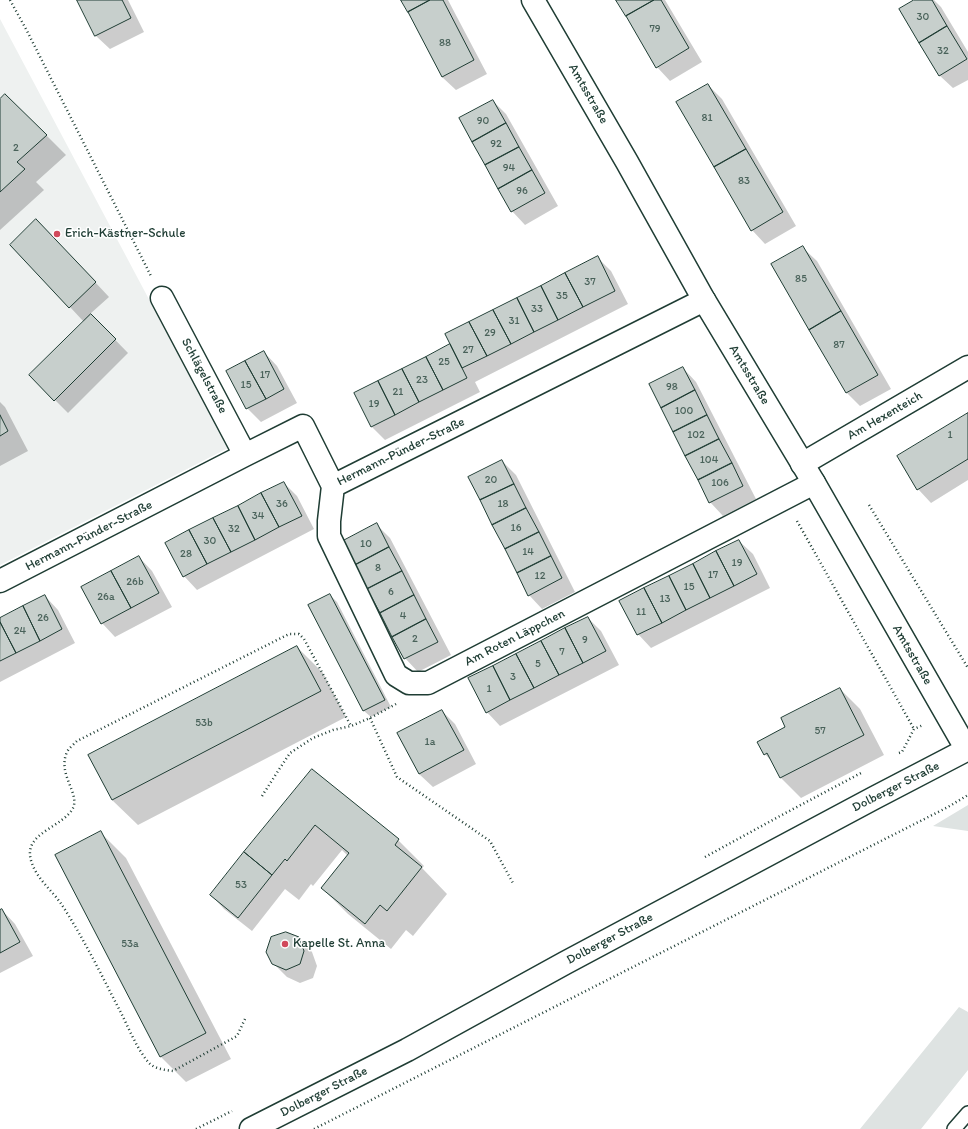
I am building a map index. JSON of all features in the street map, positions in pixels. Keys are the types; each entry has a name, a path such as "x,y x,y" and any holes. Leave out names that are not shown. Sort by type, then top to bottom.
{"street":[{"name":"Amtsstraße","path":"532,0 627,162 704,300 814,483 967,750"},
{"name":"Schlägelstraße","path":"162,298 245,455"},
{"name":"Hermann-Pünder-Straße","path":"0,581 303,426 333,486 704,300"},
{"name":"Am Hexenteich","path":"802,464 968,367"},
{"name":"Am Roten Läppchen","path":"418,683 428,683 814,483"},
{"path":"333,486 328,520 329,536 396,675 409,683 418,683"},
{"name":"Dolberger Straße","path":"251,1129 407,1050 572,959 967,750"}],"lane":[{"path":"954,1129 968,1113"}],"path":[{"path":"10,0 162,298"},
{"path":"784,498 914,729"},
{"path":"869,505 968,668"},
{"path":"245,1019 237,1036 188,1064 173,1071 163,1070 151,1064 140,1050 96,964 62,905 31,864 30,853 32,844 61,820 74,806 74,800 65,775 64,763 67,751 77,741 289,634 299,634 304,639 351,726"},
{"path":"262,796 290,754 313,738 333,730 351,726 370,718 415,693 418,683"},
{"path":"370,718 396,777 490,841 514,885"},
{"path":"314,1129 934,814 968,795"}],"shaded area":[{"name":"Erich-Kästner-Schule","path":"0,19 228,448 0,565"},
{"path":"968,805 968,831 933,826"},
{"path":"959,1007 968,1012 968,1070 921,1129 860,1129"}],"building":[{"path":"77,0 122,0 131,18 95,36"},
{"path":"401,0 430,0 408,12"},
{"path":"430,0 443,0 474,60 442,77 408,12"},
{"path":"616,0 654,0 626,16"},
{"path":"654,0 661,0 689,48 656,68 626,16"},
{"path":"914,0 932,0 947,26 919,43 899,9"},
{"path":"947,26 967,59 939,76 919,43"},
{"path":"708,84 746,149 714,167 676,102"},
{"path":"5,94 47,135 17,162 25,169 0,192 0,99"},
{"path":"493,100 506,123 472,142 459,118"},
{"path":"506,123 519,147 485,165 472,142"},
{"path":"519,147 532,170 498,189 485,165"},
{"path":"746,149 783,212 751,231 714,167"},
{"path":"532,170 545,193 511,212 498,189"},
{"path":"36,219 96,282 69,308 10,245"},
{"path":"803,246 841,311 809,330 771,264"},
{"path":"598,256 615,291 583,307 565,273"},
{"path":"565,273 583,307 558,320 541,286"},
{"path":"541,286 558,320 534,332 517,298"},
{"path":"517,298 534,332 511,344 493,310"},
{"path":"493,310 511,344 487,356 469,322"},
{"path":"841,311 878,375 846,393 809,330"},
{"path":"91,314 116,339 54,401 29,375"},
{"path":"469,322 487,356 462,368 445,334"},
{"path":"450,344 467,378 443,390 426,357"},
{"path":"264,351 284,389 266,399 245,361"},
{"path":"426,357 443,390 419,402 402,369"},
{"path":"245,361 266,399 246,409 226,371"},
{"path":"683,367 695,390 661,408 649,384"},
{"path":"402,369 419,402 395,415 378,381"},
{"path":"378,381 395,415 371,427 354,393"},
{"path":"695,390 707,415 673,432 661,408"},
{"path":"968,413 968,459 917,490 897,456"},
{"path":"0,415 8,431 0,436"},
{"path":"707,415 719,439 685,456 673,432"},
{"path":"719,439 732,463 698,480 685,456"},
{"path":"502,460 514,484 480,500 468,477"},
{"path":"732,463 743,486 709,503 698,480"},
{"path":"284,482 302,516 279,527 261,493"},
{"path":"514,484 526,508 492,525 480,500"},
{"path":"261,493 279,527 255,540 238,506"},
{"path":"238,506 255,540 231,552 213,518"},
{"path":"526,508 539,532 505,549 492,525"},
{"path":"213,518 231,552 207,564 189,530"},
{"path":"377,523 389,547 355,565 343,541"},
{"path":"189,530 207,564 183,577 165,543"},
{"path":"539,532 551,556 517,573 505,549"},
{"path":"739,540 757,574 734,586 716,551"},
{"path":"389,547 402,571 367,589 355,565"},
{"path":"716,551 734,586 710,598 693,564"},
{"path":"139,556 159,593 131,608 111,571"},
{"path":"551,556 562,578 528,596 517,573"},
{"path":"693,564 710,598 686,610 669,576"},
{"path":"111,571 131,608 101,624 81,587"},
{"path":"402,571 414,595 380,613 367,589"},
{"path":"669,576 686,610 662,623 644,588"},
{"path":"644,588 662,623 637,635 619,601"},
{"path":"330,594 385,700 363,711 308,605"},
{"path":"45,595 62,629 40,641 23,606"},
{"path":"414,595 426,619 392,637 380,613"},
{"path":"23,606 40,641 16,653 0,622 0,618"},
{"path":"588,617 606,651 583,663 565,628"},
{"path":"426,619 438,642 404,659 392,637"},
{"path":"0,622 16,653 0,661"},
{"path":"565,628 583,663 559,675 541,641"},
{"path":"541,641 559,675 534,688 516,654"},
{"path":"297,646 321,691 112,800 88,755"},
{"path":"516,654 534,688 510,700 493,666"},
{"path":"493,666 510,700 486,713 468,678"},
{"path":"840,688 864,735 780,778 767,753 764,755 757,742 785,727 781,718"},
{"path":"442,710 464,750 419,774 397,733"},
{"path":"312,769 399,839 395,845 422,867 387,911 380,905 365,924 321,888 349,853 315,825 287,861 285,859 272,875 244,852"},
{"path":"101,831 206,1033 160,1057 55,855"},
{"path":"244,852 272,875 238,918 210,895"},
{"path":"2,909 20,942 0,953 0,910"},
{"name":"Kapelle St. Anna","path":"286,932 299,937 304,951 300,964 286,970 272,964 266,952 271,937"}],"place":[{"name":"Erich-Kästner-Schule","path":"57,234"},
{"name":"Kapelle St. Anna","path":"285,944"}]}
